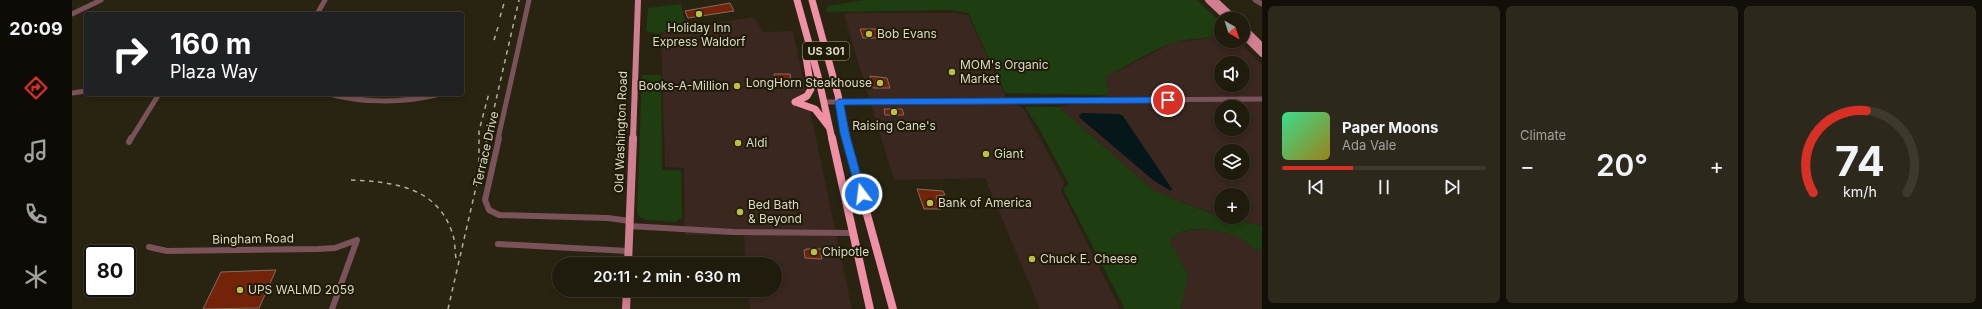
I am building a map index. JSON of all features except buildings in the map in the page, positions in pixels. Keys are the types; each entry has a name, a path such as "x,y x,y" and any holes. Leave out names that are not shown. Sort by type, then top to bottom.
{"highway":[{"name":"US 301","path":"798,0 824,102 870,309"},
{"name":"US 301","path":"812,0 839,102 845,133 893,309"},
{"path":"811,51 806,57 811,89 807,96 795,102 814,109 829,127"}],"main road":[{"name":"Old Washington Road","path":"628,257 638,0"},
{"path":"1208,0 1221,12"},
{"path":"1215,0 1228,12"},
{"path":"1250,34 1262,46"},
{"path":"1250,42 1262,54"},
{"path":"626,309 627,297"}],"street":[{"path":"72,14 101,0"},
{"path":"318,12 325,0"},
{"name":"Terrace Drive","path":"528,0 485,200 486,205 491,212 499,215 608,218 630,224"},
{"path":"1255,0 1262,4"},
{"path":"72,93 84,91"},
{"path":"129,142 158,96"},
{"path":"338,96 369,99 426,98 433,96"},
{"path":"824,102 1262,99"},
{"path":"630,224 718,232 853,233"},
{"name":"Bingham Road","path":"149,247 167,251 318,249 335,248 357,240 332,309"},
{"path":"498,244 628,251"}],"shaded area":[{"path":"847,13 956,13 968,15 1006,97 1024,109 1064,183 1061,191 1120,309 1040,309 985,178 894,180 844,15"},
{"path":"754,17 763,32 793,31 852,309 750,309 749,297 782,297 782,257 746,257 744,235 685,235 684,168 665,167 661,34 666,31"},
{"path":"1214,35 1214,48 1246,48 1262,65 1262,226 1250,223 1250,188 1214,188 1214,214 1179,201 1152,189 1059,107 1107,95 1106,77 1174,42 1204,39"},
{"path":"1082,113 1119,114 1123,116 1172,189 1171,191 1153,180 1080,118 1079,115"},
{"path":"1194,230 1215,230 1237,236 1257,250 1262,250 1262,309 1181,309 1183,304 1170,241 1178,233"}],"green space":[{"path":"865,0 1197,0 1214,16 1214,35 1178,41 1155,50 1130,63 1106,77 1108,95 1005,93 968,13 951,10 826,12 828,6"},
{"path":"681,4 686,27 664,31 659,34 646,31 648,8"},
{"path":"642,75 661,75 662,170 681,170 682,217 676,222 647,220 640,217 637,212"},
{"path":"1025,107 1059,107 1152,189 1214,214 1214,224 1250,223 1262,226 1262,250 1255,249 1238,237 1225,232 1198,229 1183,231 1170,241 1188,275 1181,309 1125,309 1063,189 1069,184 1041,132"}],"railway":[{"path":"500,17 505,0"},
{"path":"448,309 519,0"},
{"path":"494,40 498,27"},
{"path":"479,162 479,131 489,93"},
{"path":"351,180 399,186 413,190 426,197 437,206 446,219 453,235 456,259"}],"place":[{"name":"Holiday Inn Express Waldorf","path":"699,14"},
{"name":"Bob Evans","path":"869,34"},
{"name":"MOM's Organic Market","path":"952,72"},
{"name":"LongHorn Steakhouse","path":"880,83"},
{"name":"Books-A-Million","path":"737,86"},
{"name":"Raising Cane's","path":"894,112"},
{"name":"Aldi","path":"738,143"},
{"name":"Giant","path":"986,154"},
{"name":"Bank of America","path":"930,203"},
{"name":"Bed Bath & Beyond","path":"740,212"},
{"name":"Chipotle","path":"814,252"},
{"name":"Chuck E. Cheese","path":"1032,259"},
{"name":"UPS WALMD 2059","path":"240,290"}],"route":[{"path":"862,194 845,133 839,102 1168,100"}]}
